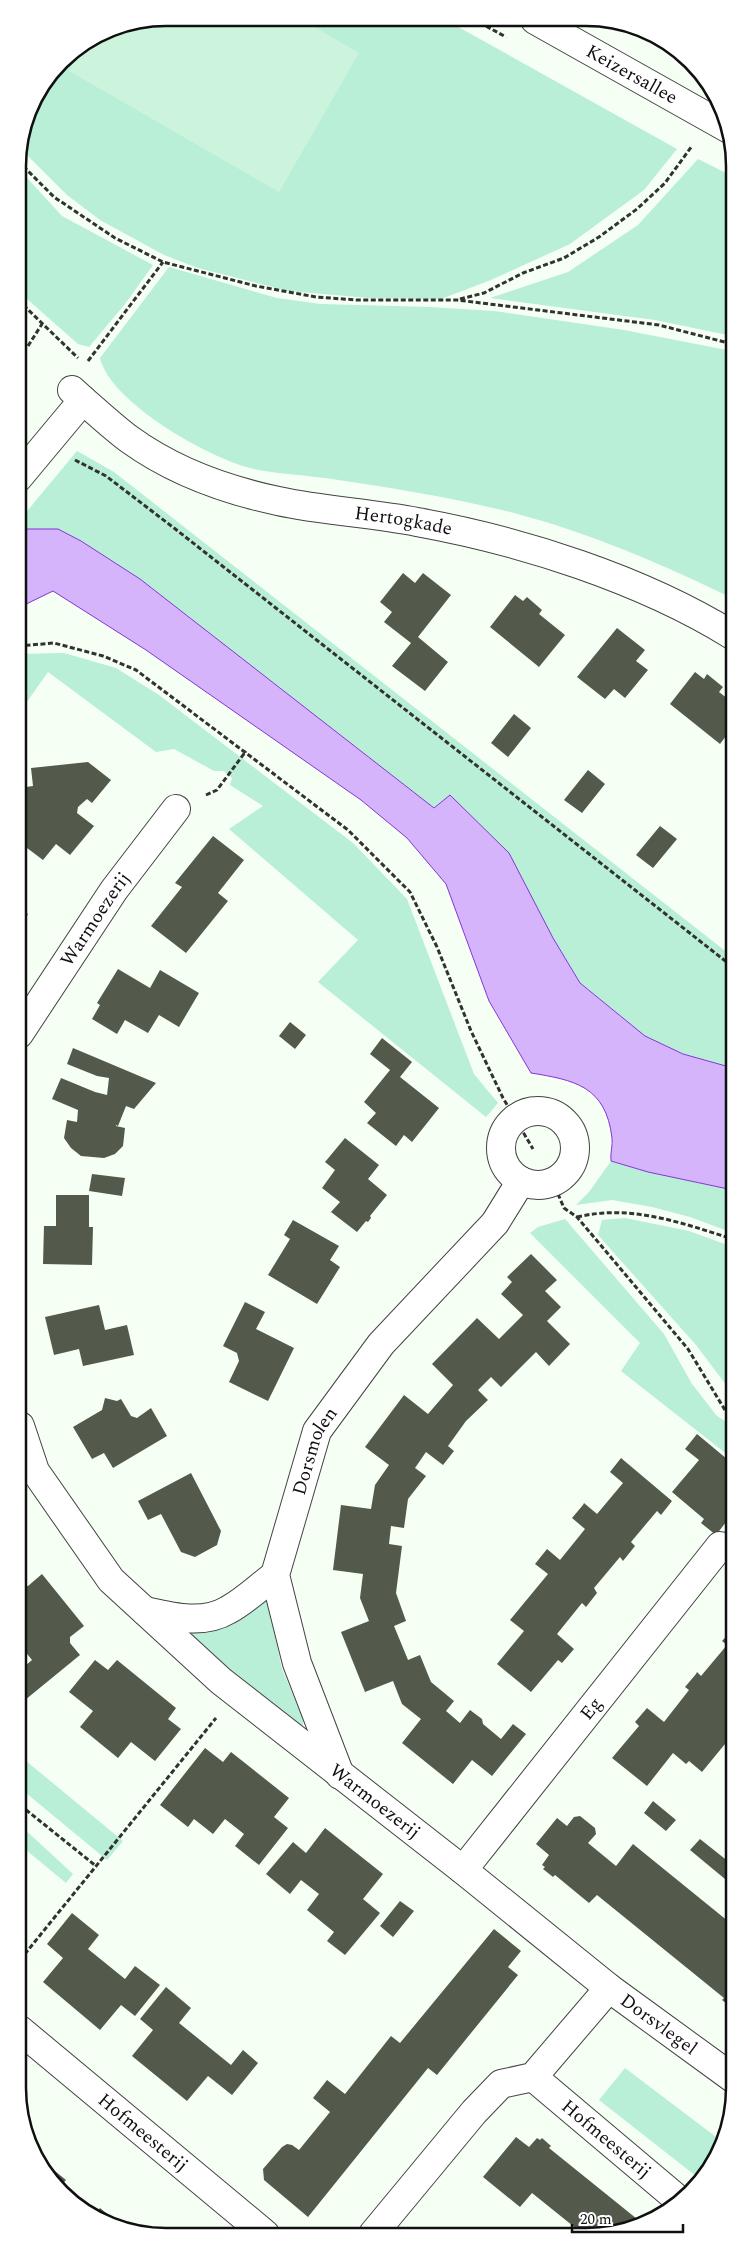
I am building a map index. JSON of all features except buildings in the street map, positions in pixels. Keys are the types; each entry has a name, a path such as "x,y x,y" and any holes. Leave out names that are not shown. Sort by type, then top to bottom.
{"street":[{"name":"Keizersallee","path":"546,26 719,123"},
{"name":"Hertogkade","path":"44,448 78,395 129,439 164,460 226,488 279,502 424,523 536,551 614,578 670,601 705,618 726,631"},
{"path":"27,468 44,448"},
{"name":"Warmoezerij","path":"27,1023 114,890 176,810"},
{"path":"531,1112 549,1112 565,1122 574,1138 575,1155 567,1172 553,1183 537,1186 521,1181 509,1172 502,1159 500,1144 505,1130 514,1119 531,1112"},
{"name":"Dorsmolen","path":"275,1575 317,1431 381,1344 496,1223 521,1181"},
{"name":"Warmoezerij","path":"26,1445 35,1471 111,1580 236,1693 340,1776 463,1870 609,1988"},
{"name":"Eg","path":"463,1870 720,1546"},
{"path":"145,1611 181,1618 201,1618 228,1610 275,1575 297,1663 340,1776"},
{"path":"378,2228 474,2112 501,2084 533,2077 609,1988"},
{"name":"Dorsvlegel","path":"609,1988 725,2072"},
{"name":"Hofmeesterij","path":"26,2035 258,2228"},
{"name":"Hofmeesterij","path":"533,2077 675,2196"}],"path":[{"path":"484,26 508,39"},
{"path":"457,300 484,292 523,273 564,258 598,237 637,209 665,183 695,143"},
{"path":"27,171 54,197 116,238 164,262 256,286 316,297 357,300 457,300 658,325 726,342"},
{"path":"27,309 86,365 164,262"},
{"path":"28,346 42,324"},
{"path":"44,448 66,455 106,476 726,961"},
{"path":"27,645 54,643 103,656 136,670 348,830 410,892 437,946 471,1031 514,1119 553,1183 564,1208 577,1217 688,1349 725,1411"},
{"path":"217,790 246,752"},
{"path":"577,1217 598,1212 625,1212 659,1217 725,1238"},
{"path":"26,1952 236,1693"},
{"path":"26,1810 96,1866"}],"green space":[{"path":"313,26 359,53 279,192 69,71 75,60 96,45 121,34 148,27"},
{"path":"457,26 677,149 644,190 570,244 491,280 441,299 369,298 288,291 198,268 164,255 100,220 67,195 27,155 31,130 41,104 55,81 81,55 104,41 130,31 148,27"},
{"path":"698,159 726,173 726,335 655,320 490,298 568,272 638,225"},
{"path":"27,178 62,216 153,265 125,304 89,347 78,344 27,299"},
{"path":"169,267 277,298 321,304 494,311 624,330 726,350 726,595 625,550 570,530 514,513 424,494 332,479 269,472 232,462 186,440 141,409 122,392 108,375 100,358"},
{"path":"77,451 114,472 726,951 726,1066 683,1054 645,1036 580,983 553,938 451,795 434,808 140,579 81,541 58,530 27,529 27,511"},
{"path":"64,653 116,668 159,695 353,843 407,899 474,1074 498,1103 486,1117 318,982 358,940 229,829 263,806 230,785 232,778 224,771 214,771 174,749 156,752 48,672 27,702 27,654"},
{"path":"611,1161 648,1172 725,1188 725,1230 690,1217 652,1207 612,1200 576,1205 589,1192"},
{"path":"625,1218 689,1231 725,1244 725,1384 696,1345 598,1235 602,1220"},
{"path":"565,1219 664,1334 692,1384 717,1416 725,1421 725,1453 621,1371 640,1343 530,1233 538,1227"},
{"path":"267,1597 282,1669 303,1719 303,1725 298,1726 187,1638 193,1628"},
{"path":"26,1761 123,1841 107,1860 26,1793"},
{"path":"26,1831 73,1874 66,1883 26,1850"},
{"path":"625,2068 716,2137 707,2158 695,2175 599,2100"}],"shaded area":[{"path":"27,529 58,529 81,541 140,579 434,808 450,795 509,853 553,938 580,983 645,1036 683,1054 726,1066 725,1188 648,1172 611,1161 612,1138 609,1121 603,1107 595,1096 574,1083 531,1073 489,1001 446,884 407,838 361,800 146,650 53,591 27,604"}]}
